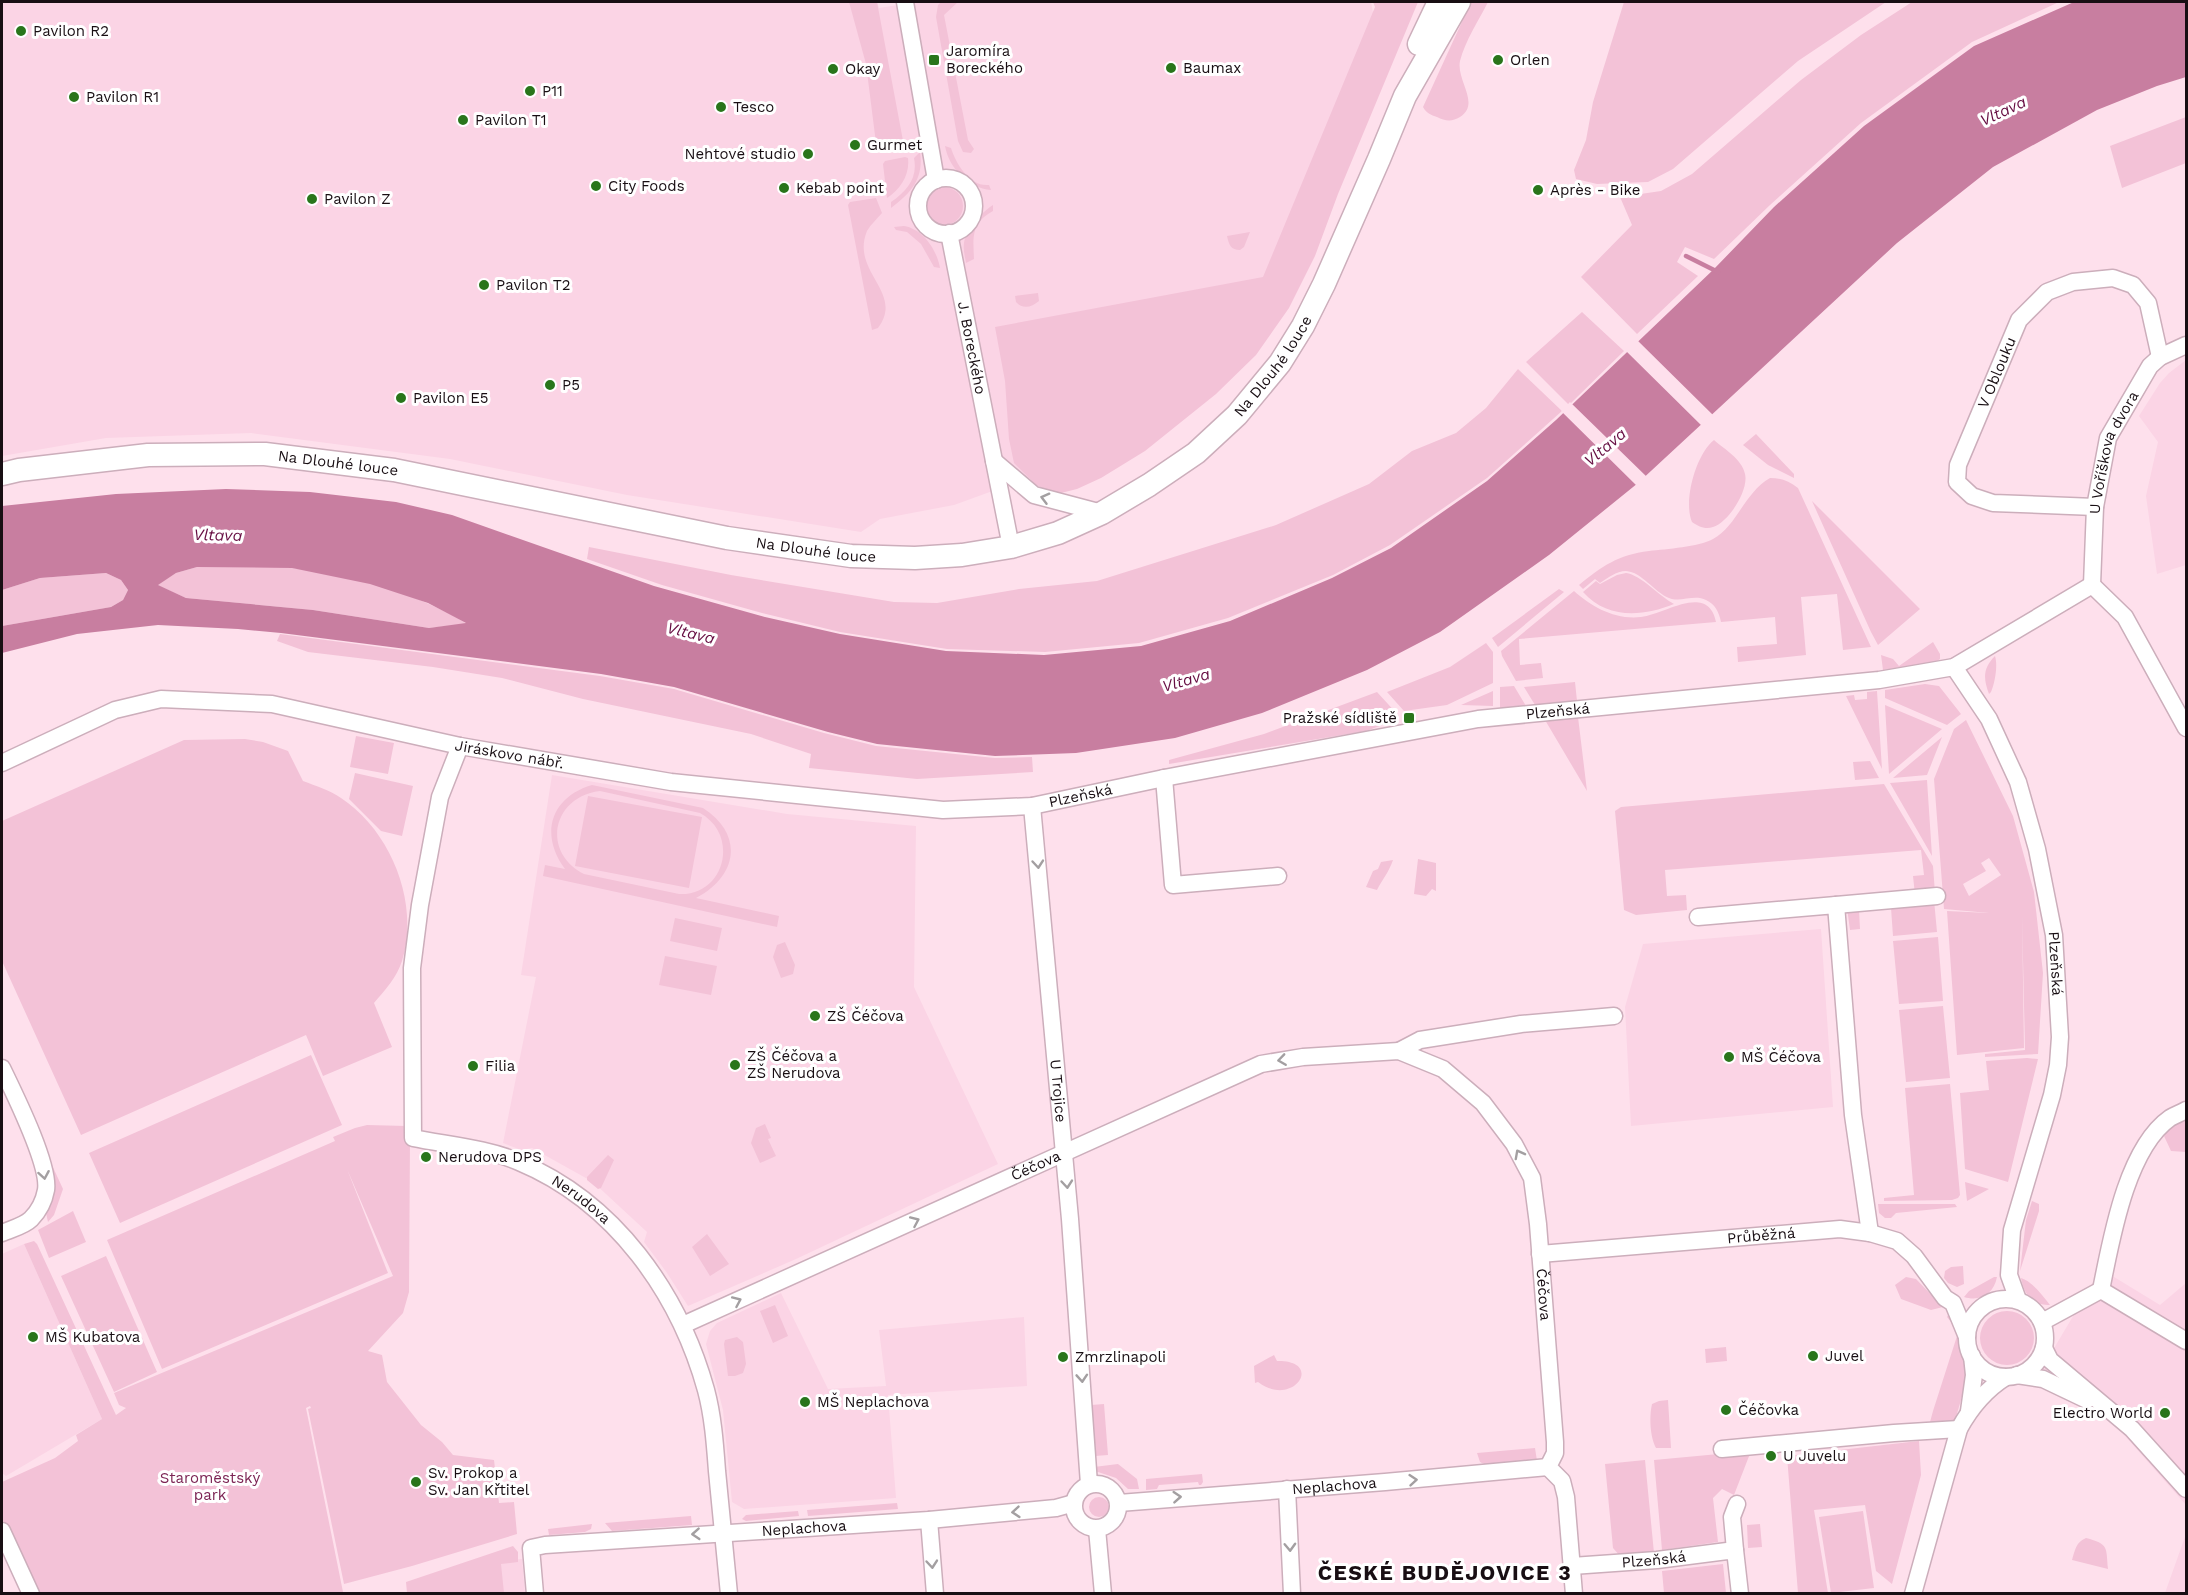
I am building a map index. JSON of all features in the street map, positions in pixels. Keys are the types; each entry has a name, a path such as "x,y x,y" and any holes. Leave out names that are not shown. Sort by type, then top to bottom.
{"main road":[{"path":"1405,96 1420,42 1439,2"},
{"path":"1405,96 1459,2"},
{"name":"Na Dlouhé louce","path":"2,474 148,455 265,454 394,470 727,538 851,556 915,558 962,555 1011,547 1058,533 1102,513 1196,453 1237,415 1280,363 1303,326 1324,284 1405,96"}],"street":[{"path":"905,2 936,180"},
{"path":"944,178 960,182 967,189 973,203 970,220 958,231 950,233 933,231 921,218 918,201 922,192 936,180 944,178"},
{"name":"J. Boreckého","path":"950,233 1011,547"},
{"name":"V Oblouku","path":"2095,507 1993,503 1972,496 1957,482 1958,465 2019,320 2047,292 2073,282 2114,278 2133,285 2148,303 2160,357"},
{"name":"U Voříškova dvora","path":"2092,585 2095,507 2108,438 2150,366 2160,357 2187,345"},
{"path":"994,461 1034,495 1102,513"},
{"path":"2092,585 2125,616 2187,728"},
{"name":"Plzeňská","path":"1032,806 1164,778 1478,719 1879,680 1954,667 2092,585"},
{"name":"Plzeňská","path":"1954,667 1989,718 2018,782 2037,849 2054,935 2061,1037 2052,1095 2012,1230 2009,1275 2018,1300"},
{"name":"Jiráskovo nábř.","path":"2,762 115,710 161,699 272,704 460,746 671,782 943,810 1032,806"},
{"name":"Nerudova","path":"460,746 440,797 420,905 412,968 413,1138 517,1161 541,1172 566,1187 598,1212 629,1242 661,1286 683,1325 707,1391 713,1426 729,1593"},
{"path":"1164,778 1173,885 1278,876"},
{"name":"U Trojice","path":"1032,806 1064,1154 1089,1484"},
{"path":"1698,917 1937,896"},
{"path":"1836,905 1853,1115 1870,1233"},
{"name":"Čéčova","path":"683,1325 1261,1064 1303,1057 1399,1051 1420,1040 1521,1024 1614,1016"},
{"name":"Čéčova","path":"1399,1051 1443,1069 1484,1103 1514,1144 1532,1178 1555,1442 1555,1453 1548,1467"},
{"path":"2,1068 46,1174 46,1190 40,1208 30,1221 2,1233"},
{"path":"2042,1322 2101,1290 2116,1217 2146,1144 2169,1119 2187,1110"},
{"name":"Průběžná","path":"1540,1254 1840,1229 1870,1233 1898,1241 1914,1256 1945,1298 1953,1303 1967,1337"},
{"path":"1968,1412 1974,1375 1967,1337 1972,1318 2009,1275"},
{"path":"2101,1290 2187,1341"},
{"path":"1913,1593 1959,1429 1968,1412 1992,1385 2027,1371 2036,1364 2046,1339 2042,1322 2032,1308 2018,1300 2002,1298 1985,1305 1953,1303"},
{"path":"2044,1348 2050,1360 2133,1429 2187,1490"},
{"path":"1972,1356 1985,1370 1995,1375 2043,1378 2080,1398 2110,1410"},
{"path":"1722,1449 1959,1429"},
{"path":"1548,1467 1562,1481 1566,1497 1574,1593"},
{"name":"Neplachova","path":"1119,1503 1548,1467"},
{"path":"1089,1484 1106,1486 1116,1496 1119,1503 1116,1517 1111,1523 1091,1528 1076,1516 1074,1503 1080,1491 1089,1484"},
{"path":"1287,1489 1292,1593"},
{"name":"Neplachova","path":"535,1593 531,1548 597,1540 928,1520 1056,1508 1074,1503"},
{"path":"1737,1504 1732,1517 1740,1593"},
{"path":"928,1520 935,1593"},
{"path":"1097,1528 1103,1593"},
{"path":"2,1531 31,1593"},
{"name":"Plzeňská","path":"1572,1566 1657,1560 1736,1550"}],"shaded area":[{"path":"2,2 877,2 879,8 916,2 1371,2 1380,48 1351,120 1284,269 1039,474 954,505 880,519 861,532 627,495 450,459 251,433 106,438 2,456"},
{"path":"2186,360 2186,565 2157,574 2146,496 2158,442 2139,416 2160,383"},
{"name":"ZŠ Čéčova a ZŠ Nerudova","path":"552,775 787,814 916,826 914,987 998,1164 796,1259 688,1306 644,1242 647,1232 593,1182 532,1148 521,1150 503,1143 536,977 521,975"},
{"name":"MŠ Čéčova","path":"1821,929 1833,1107 1631,1126 1625,1007 1643,944"},
{"name":"MŠ Kubatova","path":"24,1244 102,1419 6,1476 2,1473 2,1254"},
{"path":"2101,1269 2160,1305 2186,1283 2186,1505 2118,1428 2097,1413 2034,1382"},
{"name":"MŠ Neplachova","path":"781,1293 828,1389 886,1386 879,1330 1024,1317 1027,1386 888,1395 896,1498 744,1509 732,1502 723,1410 706,1344 710,1331 717,1323"},
{"path":"2186,1534 2186,1593 2165,1593"},
{"path":"522,1559 525,1593 501,1593 499,1561"}],"green space":[{"path":"849,2 877,2 904,146 877,151 866,64"},
{"path":"941,2 958,2 944,15 968,140 974,149 971,153 963,152 958,141 936,17 938,5"},
{"path":"1373,2 1418,2 1338,194 1315,256 1289,308 1256,355 1216,394 1145,451 1101,478 1077,489 1057,494 1036,485 1014,463 1009,439 1005,381 995,327 1263,277 1375,7"},
{"path":"1471,2 1488,2 1460,61 1468,105 1466,112 1460,117 1446,120 1429,114 1423,107"},
{"path":"1624,2 1886,2 1798,61 1673,169 1648,182 1597,184 1576,179 1574,170 1586,140 1593,102"},
{"path":"1912,2 2059,2 1972,42 1861,123 1714,259 1685,247 1677,262 1698,276 1637,334 1581,277 1632,225 1620,197 1661,191 1692,174 1801,80 1861,35"},
{"path":"2186,117 2186,163 2122,188 2110,146"},
{"path":"945,146 951,148 956,161 970,178 982,185 989,185 991,190 975,185 961,176 951,162"},
{"path":"920,152 920,170 915,184 905,197 891,208 891,202 902,193 913,178 914,158"},
{"path":"908,158 906,175 900,186 887,198 883,164 885,161"},
{"path":"944,187 958,192 963,206 958,220 944,225 930,220 925,206 930,192"},
{"path":"876,198 882,213 867,231 864,245 865,258 882,292 885,315 878,328 872,330 848,205 850,202"},
{"path":"993,205 993,211 977,226 974,237 974,259 966,263 965,238 979,217"},
{"path":"904,226 917,231 928,241 936,254 940,268 934,267 921,244 907,232 896,230 894,227"},
{"path":"1250,232 1244,247 1240,250 1231,246 1227,236"},
{"path":"1038,293 1039,301 1030,306 1025,307 1016,302 1015,296"},
{"path":"1582,312 1624,351 1569,405 1526,362"},
{"path":"1518,369 1562,411 1487,478 1390,545 1333,575 1228,618 1139,643 1045,652 947,649 840,632 762,613 662,585 587,559 589,547 731,575 894,602 937,603 1019,589 1097,581 1276,525 1369,484 1412,451 1456,433 1486,408"},
{"path":"1756,434 1794,474 1794,478 1768,465 1743,445"},
{"path":"1714,440 1740,464 1745,474 1745,481 1741,496 1725,519 1710,528 1704,528 1692,522 1690,491 1702,456"},
{"path":"1770,478 1785,480 1798,488 1871,647 1843,650 1837,594 1801,597 1806,655 1738,662 1737,647 1777,644 1775,617 1721,622 1716,609 1709,602 1701,598 1678,600 1669,598 1643,578 1626,571 1615,573 1600,583 1595,579 1583,589 1579,585 1603,567 1628,555 1691,546 1713,539 1728,526 1761,484"},
{"path":"1812,501 1920,609 1878,645 1871,632"},
{"path":"197,567 281,567 337,575 406,595 467,624 429,628 313,610 186,598 157,585 176,573"},
{"path":"106,573 121,580 128,590 123,600 111,607 2,626 2,590 40,578"},
{"path":"1626,573 1638,578 1674,604 1650,611 1626,613 1603,607 1583,592 1596,581 1600,584"},
{"path":"1559,589 1564,592 1498,647 1492,638"},
{"path":"1574,591 1604,611 1631,617 1650,615 1695,602 1704,604 1711,610 1716,622 1519,639 1520,665 1541,663 1543,678 1516,681 1501,651"},
{"path":"280,634 600,676 674,689 876,746 995,758 1032,757 1033,772 917,779 809,768 811,754 751,734 583,699 502,678 308,652 277,641"},
{"path":"1933,642 1940,654 1940,659 1936,662 1883,670 1881,655 1893,659 1899,666"},
{"path":"1486,643 1493,652 1493,683 1447,705 1404,711 1387,692 1450,667"},
{"path":"1995,656 1996,674 1989,694 1985,674"},
{"path":"1575,682 1577,701 1535,705 1524,687"},
{"path":"1925,684 1939,686 1961,714 1947,725 1885,698 1885,690"},
{"path":"1514,686 1526,706 1500,708 1500,687"},
{"path":"1493,691 1493,706 1461,705"},
{"path":"1877,691 1882,769 1846,696 1854,695 1855,700 1867,699 1867,692"},
{"path":"1377,692 1399,716 1388,723 1366,731 1169,764 1169,760 1264,734"},
{"path":"1885,705 1942,729 1889,774"},
{"path":"1578,717 1587,791 1545,720"},
{"path":"1966,720 2013,816 2034,892 2043,973 2038,1054 1985,1057 1985,1054 2025,1050 2022,914 2024,1048 1957,1055 1947,911 1989,913 1944,909 1934,779 1954,729","holes":["1989,858 2001,875 1969,896 1963,884 1986,871 1981,863"]},
{"path":"356,736 394,743 388,774 350,767"},
{"path":"1942,737 1927,775 1893,778"},
{"path":"245,739 263,742 288,751 303,781 337,795 359,812 387,849 404,893 407,916 407,939 400,967 374,1003 392,1047 323,1076 306,1035 81,1135 2,961 2,821 184,740"},
{"path":"1870,761 1879,778 1855,780 1853,762"},
{"path":"355,773 413,786 402,836 381,831 349,799"},
{"path":"1927,780 1932,856 1890,783"},
{"path":"1884,784 1933,866 1935,893 1915,895 1913,876 1924,875 1921,850 1665,870 1667,896 1686,895 1687,910 1636,915 1624,910 1615,811 1621,807"},
{"path":"592,785 703,808 725,830 730,843 731,855 720,879 696,898 779,916 777,927 543,876 545,865 565,869 552,843 553,818 567,798","holes":["600,791 700,813 712,823 720,835 723,849 722,862 716,875 707,885 695,892 679,894 584,874 570,864 562,853 558,840 558,826 571,803 584,795"]},
{"path":"588,796 702,817 689,888 575,866"},
{"path":"1418,859 1436,863 1436,891 1432,889 1426,896 1414,894"},
{"path":"1393,860 1377,890 1366,887 1373,871 1378,869 1381,862"},
{"path":"1934,900 1937,932 1893,936 1891,908 1859,910 1860,929 1850,930 1847,908"},
{"path":"675,918 722,928 717,951 670,941"},
{"path":"1938,937 1943,1001 1899,1004 1893,941"},
{"path":"785,942 795,965 793,974 781,978 773,957 777,945"},
{"path":"665,956 717,966 711,995 659,985"},
{"path":"1943,1006 1950,1078 1906,1082 1899,1010"},
{"path":"311,1055 342,1125 120,1223 89,1153"},
{"path":"2038,1059 2008,1182 1965,1169 1960,1093 1989,1090 1986,1061"},
{"path":"1950,1084 1960,1195 1952,1200 1884,1201 1884,1198 1914,1195 1905,1088"},
{"path":"2186,1119 2186,1152 2171,1151 2164,1136 2170,1128"},
{"path":"765,1124 771,1138 768,1139 776,1156 760,1163 751,1143 756,1128"},
{"name":"Staroměstský park","path":"367,1125 407,1126 410,1139 409,1292 403,1313 368,1351 382,1355 387,1382 421,1425 442,1442 453,1455 494,1460 499,1503 514,1502 517,1534 344,1584 308,1409 311,1408 310,1406 306,1408 343,1592 36,1593 2,1518 2,1482 55,1458 78,1441 76,1435 102,1419 24,1244 34,1241 37,1244 116,1415 126,1408 119,1405 114,1393 393,1276 347,1169 388,1273 162,1369 107,1240 335,1141 333,1137"},
{"path":"608,1155 614,1160 601,1188 598,1189 587,1180 587,1177"},
{"path":"51,1163 63,1189 54,1215 48,1222 46,1213 53,1195"},
{"path":"1965,1182 1989,1189 1967,1201"},
{"path":"2032,1201 2039,1204 2039,1211 2020,1271 2026,1220"},
{"path":"1878,1204 1955,1204 1957,1207 1896,1213 1891,1218 1885,1218 1879,1213"},
{"path":"73,1211 86,1242 49,1258 38,1230"},
{"path":"707,1234 729,1264 710,1276 692,1247"},
{"path":"106,1256 157,1372 114,1392 61,1276"},
{"path":"1963,1266 1964,1284 1957,1287 1948,1283 1944,1278 1945,1271 1951,1267"},
{"path":"1906,1277 1916,1279 1943,1307 1931,1310 1901,1299 1895,1285"},
{"path":"1997,1277 1993,1288 1985,1295 1975,1298 1964,1297 1969,1291"},
{"path":"2021,1278 2033,1286 2050,1305 2038,1303 2030,1298"},
{"path":"775,1305 788,1336 773,1343 760,1311"},
{"path":"2002,1311 2012,1311 2022,1315 2030,1323 2034,1338 2030,1353 2022,1361 2012,1365 2002,1365 1992,1361 1984,1353 1980,1343 1980,1333 1984,1323 1992,1315"},
{"path":"1949,1313 1959,1329 1959,1343 1966,1368 1965,1386 1954,1424 1932,1426 1930,1422 1933,1411 1957,1336 1955,1327 1947,1317"},
{"path":"737,1337 743,1342 746,1364 743,1373 728,1376 724,1344 725,1340"},
{"path":"1726,1347 1727,1361 1706,1363 1705,1349"},
{"path":"1274,1355 1277,1361 1291,1363 1299,1368 1302,1374 1299,1381 1292,1387 1283,1390 1271,1389 1258,1382 1255,1383 1254,1366"},
{"path":"1668,1400 1671,1448 1656,1448 1651,1427 1652,1404"},
{"path":"1104,1404 1108,1455 1095,1456 1091,1405"},
{"path":"1919,1441 1921,1475 1892,1584 1876,1571 1865,1505 1814,1510 1828,1593 1798,1593 1787,1456"},
{"path":"1535,1448 1537,1461 1486,1465 1480,1462 1477,1453"},
{"path":"1751,1451 1734,1495 1722,1489 1713,1498 1718,1542 1662,1550 1654,1460"},
{"path":"1645,1460 1654,1553 1620,1556 1613,1548 1605,1464"},
{"path":"1118,1464 1137,1479 1139,1489 1128,1489 1116,1478 1095,1471 1094,1467"},
{"path":"1202,1474 1201,1485 1198,1482 1159,1485 1157,1489 1146,1490 1146,1479"},
{"path":"1095,1497 1103,1497 1109,1503 1109,1511 1103,1517 1095,1517 1089,1511 1089,1503"},
{"path":"897,1503 898,1509 808,1516 807,1510"},
{"path":"798,1511 799,1516 746,1521 742,1519 746,1515"},
{"path":"1863,1511 1874,1588 1831,1593 1819,1517"},
{"path":"691,1516 692,1525 612,1531 605,1523"},
{"path":"592,1524 591,1529 585,1532 549,1535 548,1529"},
{"path":"1760,1524 1762,1547 1748,1548 1747,1525"},
{"path":"2086,1538 2099,1542 2105,1547 2108,1569 2072,1560 2078,1544"},
{"path":"513,1546 518,1552 518,1562 501,1564 504,1593 407,1593 406,1582"},
{"path":"1723,1564 1726,1593 1664,1593 1662,1571"}],"water":[{"name":"Vltava","path":"2074,2 2186,2 2186,77 2097,110 1993,167 1897,243 1638,483 1549,555 1440,632 1367,670 1262,713 1175,738 1076,753 995,756 877,744 674,687 601,674 281,633 158,625 77,634 2,653 2,626 111,607 123,600 128,590 121,580 106,573 40,578 2,590 2,506 116,494 226,489 310,492 396,502 452,515 654,586 765,617 840,634 946,651 1044,655 1141,646 1230,621 1332,578 1391,548 1487,481 1556,420 1714,269 1774,207 1864,126 1974,46","holes":["197,567 292,568 370,584 428,603 466,623 429,628 313,610 186,598 158,585 176,573"]}],"pier":[{"path":"1636,339 1714,416 1703,427 1625,350"},
{"path":"1570,402 1648,478 1640,486 1638,487 1561,411"}],"waterway":[{"path":"1686,256 1718,272"}],"place":[{"name":"Pavilon R2","path":"21,31"},
{"name":"Jaromíra Boreckého","path":"934,60"},
{"name":"Orlen","path":"1498,60"},
{"name":"Baumax","path":"1171,68"},
{"name":"Okay","path":"833,69"},
{"name":"P11","path":"530,91"},
{"name":"Pavilon R1","path":"74,97"},
{"name":"Tesco","path":"721,107"},
{"name":"Pavilon T1","path":"463,120"},
{"name":"Gurmet","path":"855,145"},
{"name":"Nehtové studio","path":"808,154"},
{"name":"City Foods","path":"596,186"},
{"name":"Kebab point","path":"784,188"},
{"name":"Après - Bike","path":"1538,190"},
{"name":"Pavilon Z","path":"312,199"},
{"name":"Pavilon T2","path":"484,285"},
{"name":"P5","path":"550,385"},
{"name":"Pavilon E5","path":"401,398"},
{"name":"Pražské sídliště","path":"1409,718"},
{"name":"ZŠ Čéčova","path":"815,1016"},
{"name":"MŠ Čéčova","path":"1729,1057"},
{"name":"ZŠ Čéčova a ZŠ Nerudova","path":"735,1065"},
{"name":"Filia","path":"473,1066"},
{"name":"Nerudova DPS","path":"426,1157"},
{"name":"MŠ Kubatova","path":"33,1337"},
{"name":"Juvel","path":"1813,1356"},
{"name":"Zmrzlinapoli","path":"1063,1357"},
{"name":"MŠ Neplachova","path":"805,1402"},
{"name":"Čéčovka","path":"1726,1410"},
{"name":"Electro World","path":"2165,1413"},
{"name":"U Juvelu","path":"1771,1456"},
{"name":"Sv. Prokop a Sv. Jan Křtitel","path":"416,1482"}],"district":[{"name":"ČESKÉ BUDĚJOVICE 3","path":"1445,1572"}]}
